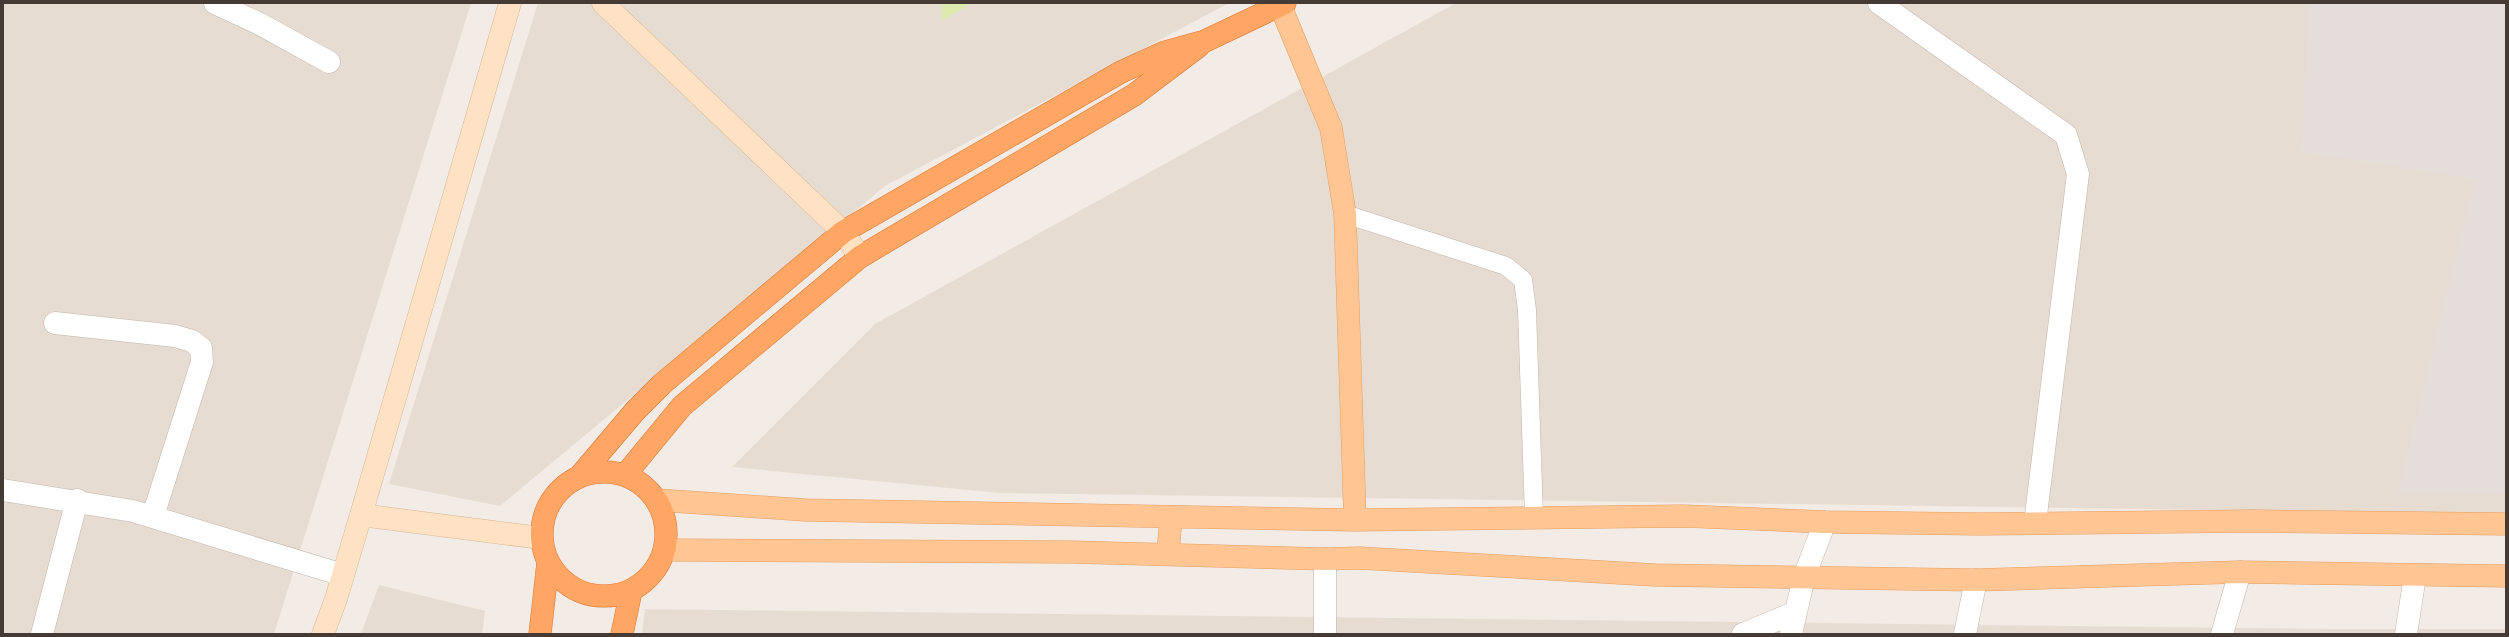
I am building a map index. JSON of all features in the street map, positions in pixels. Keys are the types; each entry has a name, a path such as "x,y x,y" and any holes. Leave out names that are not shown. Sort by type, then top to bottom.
{"highway":[{"path":"579,477 635,411 662,384 843,232 1121,72 1165,52 1205,41 1282,4"},
{"path":"625,475 682,406 860,257 1134,95 1205,41"},
{"path":"594,472 610,472 625,475 643,485 657,500 665,519 666,550 649,579 631,591 608,597 583,594 563,582 548,562 541,538 545,513 558,491 579,477 594,472"},
{"path":"540,634 548,562"},
{"path":"622,634 631,591"}],"main road":[{"path":"1282,4 1331,128 1345,214 1355,520"},
{"path":"657,500 805,510 1355,520 1682,516 1825,522 2035,523 2254,521 2506,524"},
{"path":"1168,553 1171,517"},
{"path":"666,550 1168,553 1325,559 1359,558 1655,575 1804,578 1976,580 2240,572 2415,576 2506,576"}],"street":[{"path":"215,3 258,23 329,62"},
{"path":"323,634 361,516 510,3"},
{"path":"603,3 843,232 860,257"},
{"path":"1878,3 2066,135 2078,174 2035,523"},
{"path":"55,323 175,336 192,341 201,348 202,362 153,516"},
{"path":"3,490 77,500 153,516 343,575"},
{"path":"42,634 77,500"},
{"path":"361,516 541,538"},
{"path":"1791,634 1804,578 1825,522"},
{"path":"1325,559 1325,634"},
{"path":"2222,634 2240,572"},
{"path":"2406,634 2415,576"},
{"path":"1965,634 1976,580"},
{"path":"1743,634 1796,612"}],"lane":[{"path":"1345,214 1506,266 1523,280 1527,310 1534,517"}],"shaded area":[{"path":"3,3 471,3 274,634 3,634"},
{"path":"538,3 1229,3 885,186 500,506 389,484"},
{"path":"1456,3 2506,3 2506,514 1000,493 732,467 875,324"},
{"path":"2308,3 2506,3 2506,494 2398,491 2475,179 2302,152"},
{"path":"379,585 485,611 482,634 361,634"},
{"path":"645,609 2325,629 2506,629 2506,634 642,634"}],"green space":[{"path":"942,3 971,3 942,21"}]}
